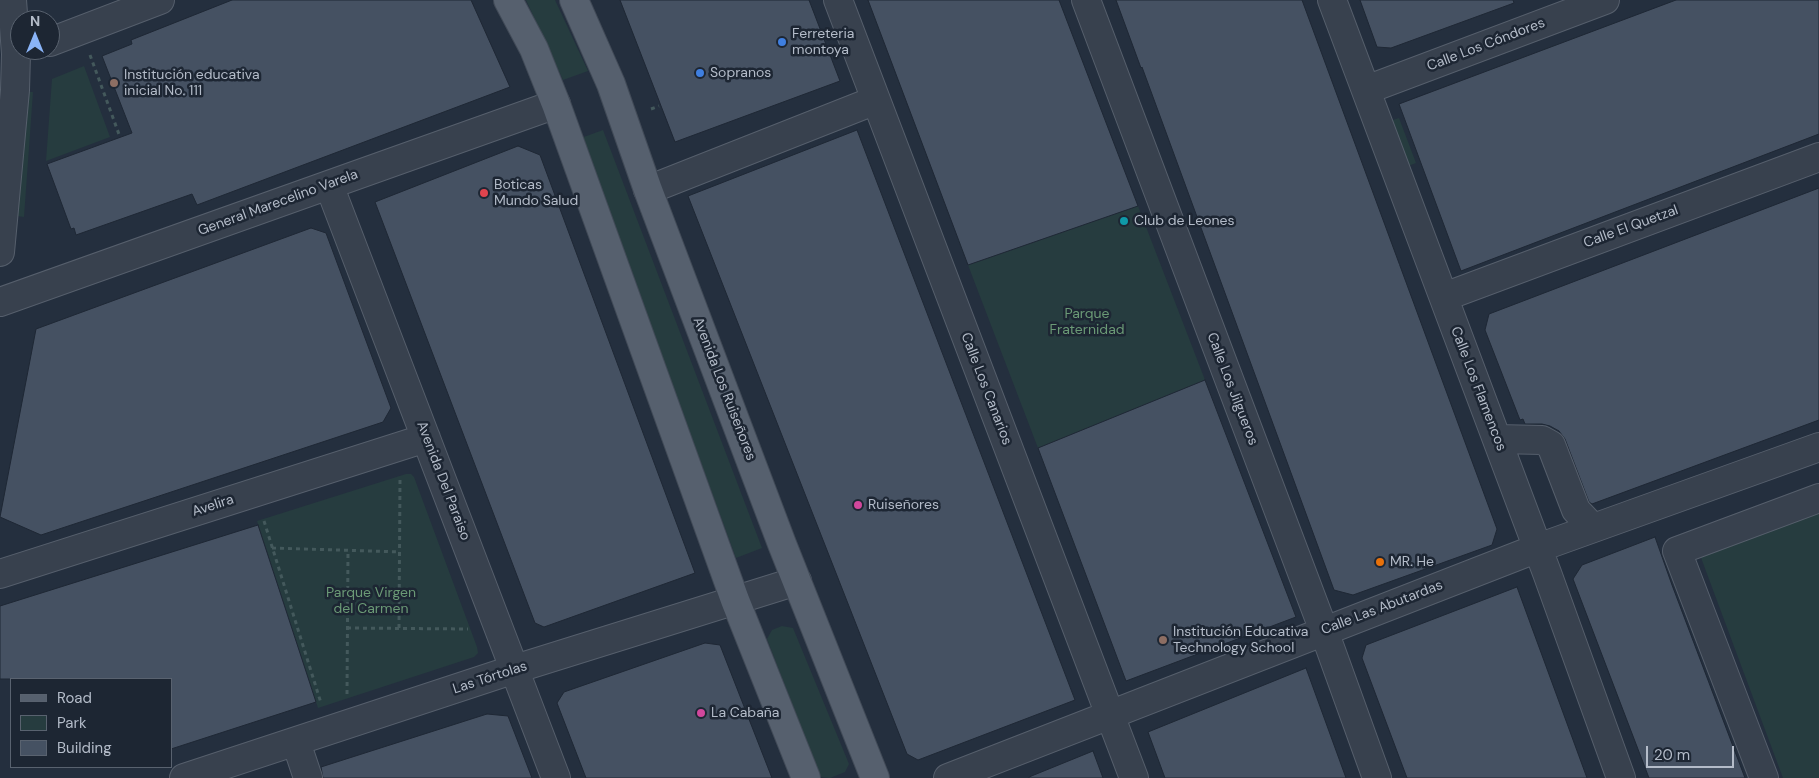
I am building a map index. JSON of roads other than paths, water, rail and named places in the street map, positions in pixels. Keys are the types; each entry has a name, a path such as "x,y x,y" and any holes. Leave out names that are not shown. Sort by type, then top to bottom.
{"main road":[{"path":"508,0 534,49 556,104 735,600 806,778"},
{"name":"Avenida Los Ruiseñores","path":"574,0 611,84 648,190 797,581 875,778"}],"street":[{"path":"60,38 160,0"},
{"name":"Calle Los Canarios","path":"838,0 1134,778"},
{"name":"Calle Los Jilgueros","path":"1086,0 1324,631 1377,778"},
{"name":"Calle Los Flamencos","path":"1332,0 1538,548 1621,778"},
{"name":"Calle Los Cóndores","path":"1366,90 1605,0"},
{"path":"0,252 15,90 21,60"},
{"path":"648,190 876,100"},
{"name":"General Marecelino Varela","path":"0,302 556,104"},
{"name":"Calle El Quetzal","path":"1444,297 1819,157"},
{"name":"Avenida Del Paraiso","path":"328,185 556,778"},
{"name":"Avelira","path":"0,574 426,438"},
{"path":"1497,439 1542,440 1551,445 1576,510 1593,528"},
{"name":"Calle Las Abutardas","path":"948,778 1538,548 1819,447"},
{"path":"1764,778 1677,551 1819,498"},
{"name":"Las Tórtolas","path":"184,778 515,669 797,581"},
{"path":"296,742 308,778"}],"place":[{"name":"Ferreteria montoya","path":"782,42"},
{"name":"Sopranos","path":"700,73"},
{"name":"Institución educativa inicial No. 111","path":"114,83"},
{"name":"Boticas Mundo Salud","path":"484,193"},
{"name":"Club de Leones","path":"1124,221"},
{"name":"Ruiseñores","path":"858,505"},
{"name":"MR. He","path":"1380,562"},
{"name":"Institución Educativa Technology School","path":"1163,640"},
{"name":"La Cabaña","path":"701,713"}],"park label":[{"name":"Parque Fraternidad","path":"1087,322"},
{"name":"Parque Virgen del Carmen","path":"371,602"}]}
